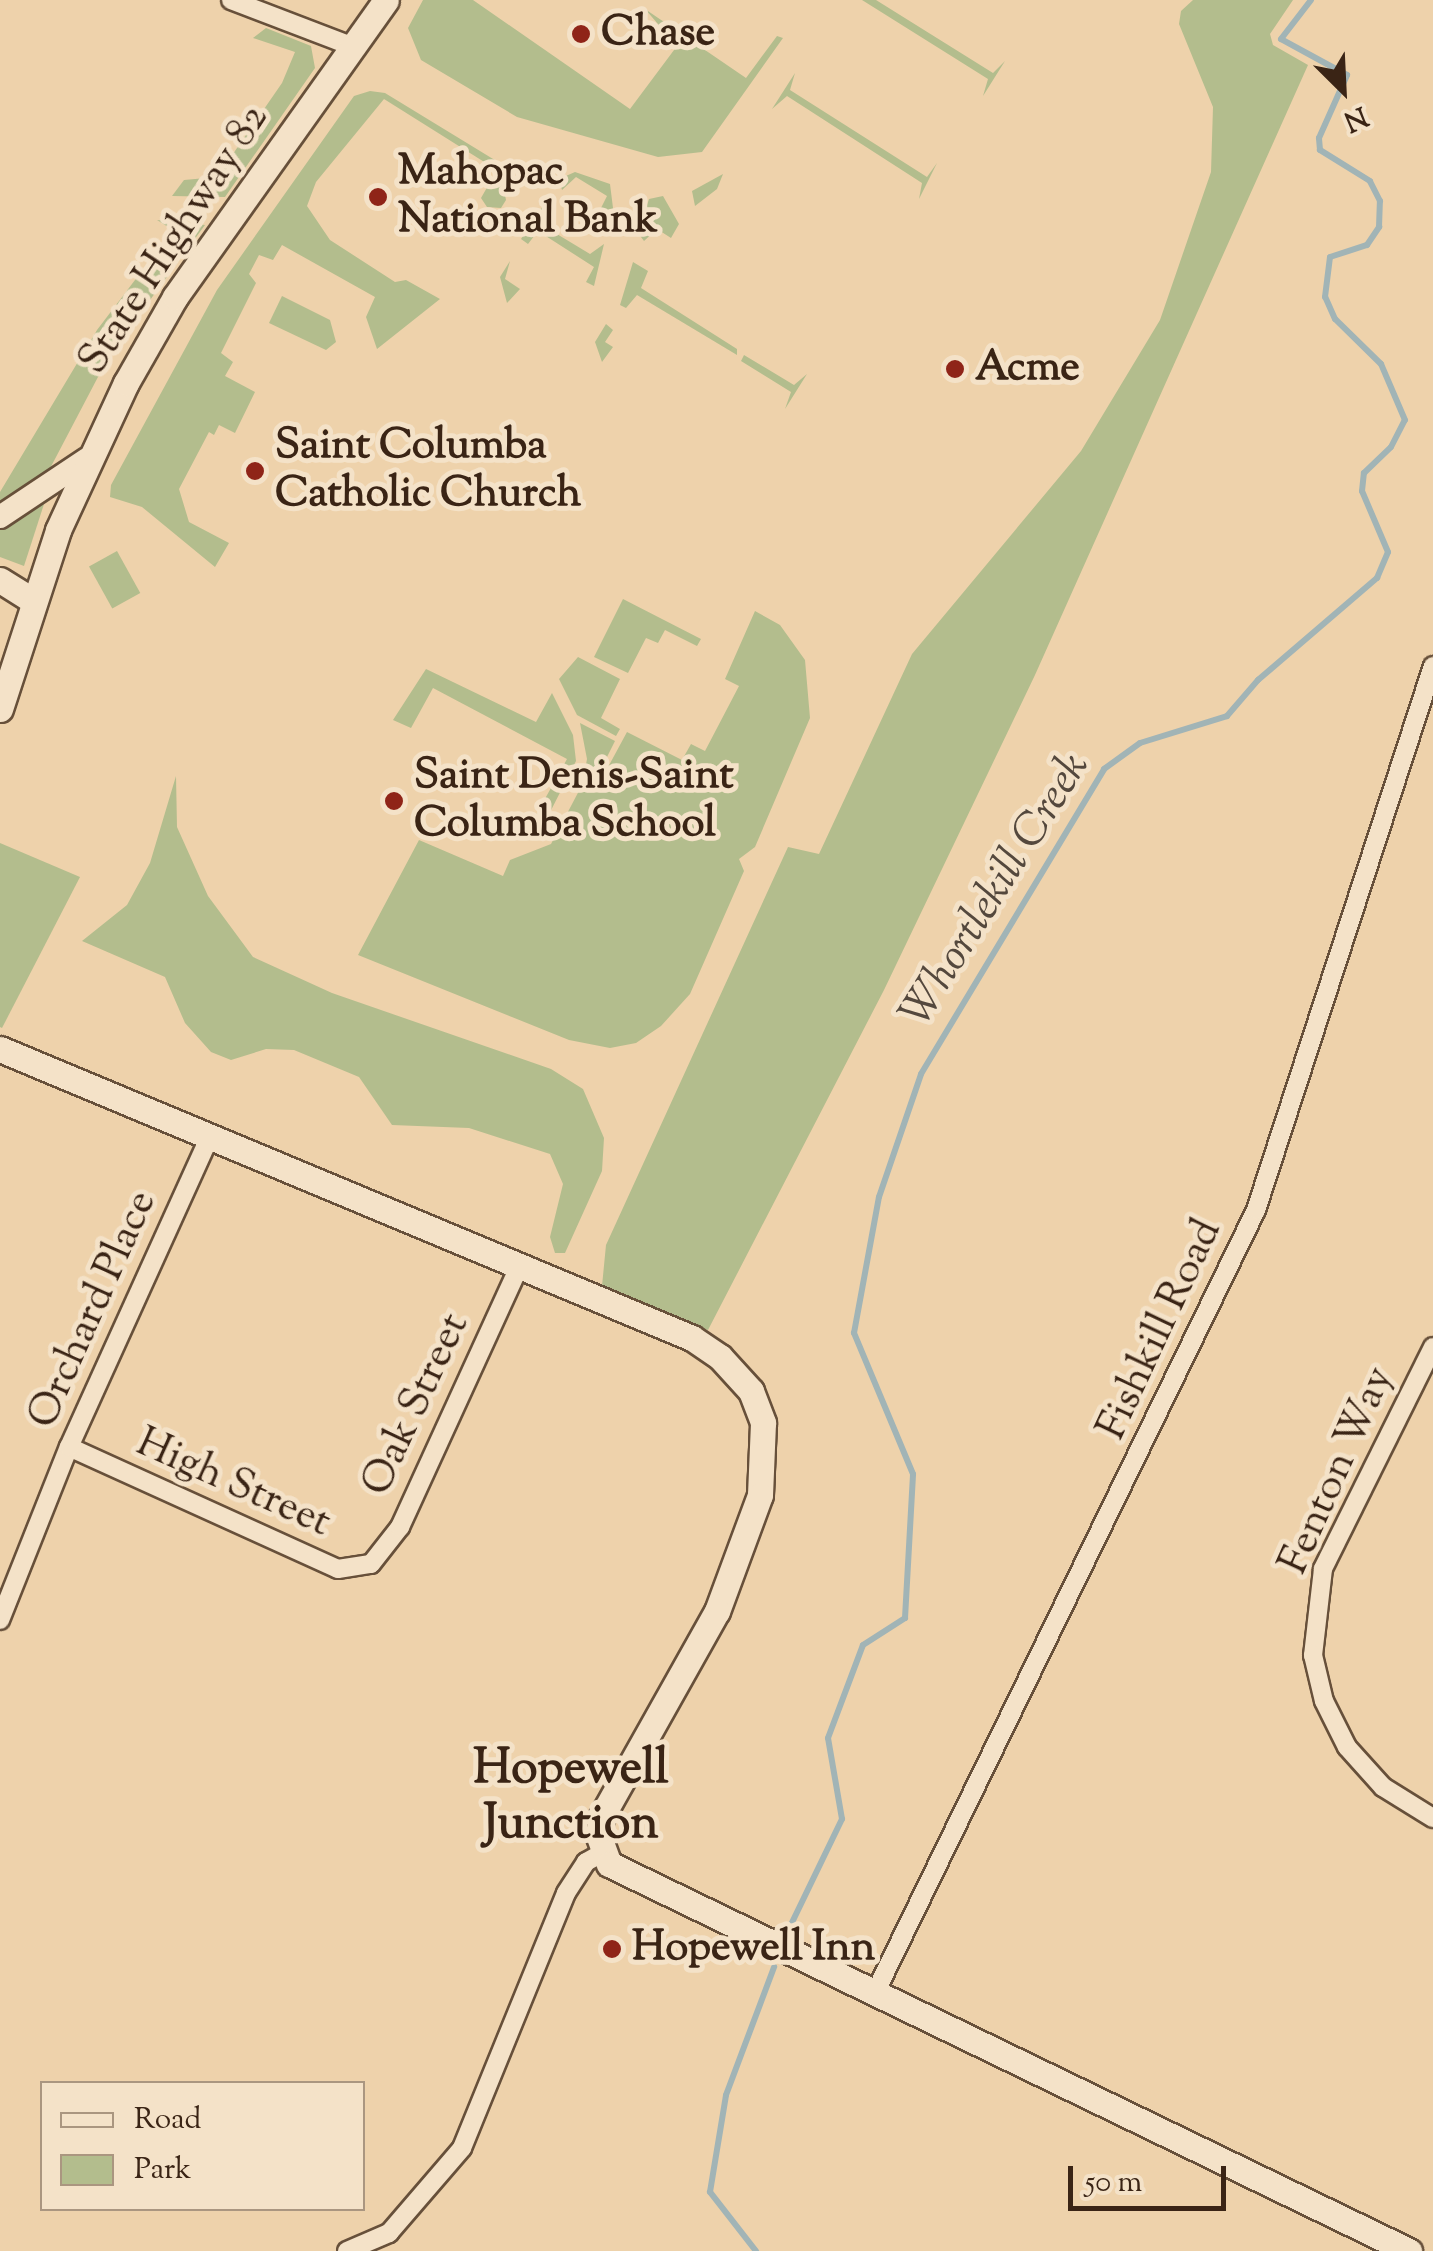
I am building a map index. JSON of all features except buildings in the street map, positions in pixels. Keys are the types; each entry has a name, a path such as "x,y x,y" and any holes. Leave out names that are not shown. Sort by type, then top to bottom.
{"main road":[{"name":"State Highway 82","path":"0,709 31,599 87,460 174,298 386,0"},
{"path":"0,580 31,599"},
{"path":"0,1049 208,1141 709,1348 751,1391 762,1423 760,1496 745,1549 601,1818 604,1852 624,1875 1409,2251"}],"street":[{"path":"231,0 354,47"},
{"path":"0,516 87,460"},
{"name":"Fishkill Road","path":"875,1993 1256,1210 1433,666"},
{"name":"Orchard Place","path":"0,1620 69,1448 208,1141"},
{"name":"Oak Street","path":"371,1564 400,1527 518,1269"},
{"name":"Fenton Way","path":"1433,1347 1324,1568 1314,1654 1324,1701 1347,1748 1383,1787 1433,1818"},
{"name":"High Street","path":"69,1448 338,1568 371,1564"},
{"path":"347,2251 389,2233 462,2148 566,1893 586,1862 604,1852"}],"green space":[{"path":"423,0 473,0 630,109 677,46 645,9 746,78 777,36 783,38 702,152 658,157 517,117 421,60 408,28"},
{"path":"862,0 876,0 993,73 1005,61 983,96 988,79"},
{"path":"1193,0 1293,0 1270,34 1273,45 1308,65 1035,675 884,990 708,1330 615,1296 602,1286 606,1245 788,847 819,854 912,654 1081,451 1160,320 1211,172 1213,107 1179,24 1181,11"},
{"path":"266,28 311,46 315,68 225,197 172,196 184,180 217,177 282,83 295,52 253,38"},
{"path":"795,73 790,90 927,177 937,163 919,199 922,183 787,96 772,109"},
{"path":"370,91 385,93 498,162 506,200 501,208 487,207 481,198 497,170 384,99 316,182 307,206 330,240 395,282 406,280 440,299 377,349 366,317 375,297 282,245 273,260 259,255 249,274 256,283 221,353 233,362 225,376 255,392 235,433 219,425 214,435 209,432 179,489 189,522 229,543 215,567 142,507 110,497 111,485 217,290 354,96"},
{"path":"575,172 610,184 614,216 599,212 607,196 576,177 562,190 559,179"},
{"path":"723,174 717,189 695,206 692,191"},
{"path":"663,196 679,224 671,238 657,229 644,241 638,233 649,199"},
{"path":"543,206 551,210 542,225 590,254 604,244 594,286 586,282 594,267 538,231 528,244 521,239"},
{"path":"157,220 205,225 109,356 45,478 0,506 0,492 97,330 173,230"},
{"path":"510,261 505,279 520,289 507,303 500,277"},
{"path":"633,262 648,271 641,288 737,349 737,355 637,295 626,308 620,305"},
{"path":"282,296 330,320 336,342 326,350 269,323"},
{"path":"606,324 613,330 605,342 613,347 602,362 595,342"},
{"path":"744,355 794,385 807,374 785,409 791,392 741,361"},
{"path":"44,504 24,566 0,557 0,526"},
{"path":"117,551 140,593 112,608 89,567"},
{"path":"623,599 701,639 697,646 665,630 658,643 646,638 628,673 594,657"},
{"path":"755,611 780,625 805,660 810,718 755,847 739,859 744,871 690,994 661,1026 636,1043 610,1048 569,1040 358,955 419,840 503,876 510,860 551,844 581,787 600,782 627,732 682,760 691,744 705,751 739,686 725,679"},
{"path":"578,657 620,679 601,718 620,729 616,736 577,715 559,679"},
{"path":"426,669 536,722 552,693 573,735 576,761 541,830 526,833 567,759 433,688 411,728 393,720"},
{"path":"580,723 615,741 597,777 583,781 587,759"},
{"path":"176,776 177,827 208,896 253,957 332,993 551,1069 583,1089 604,1138 602,1171 565,1253 555,1253 550,1237 563,1184 550,1154 469,1128 392,1125 359,1077 294,1050 266,1049 231,1060 211,1052 185,1023 165,977 82,941 127,905 150,863"},
{"path":"0,843 80,877 2,1028 0,1027"}],"waterway":[{"name":"Whortlekill Creek","path":"785,1937 842,1819 828,1738 863,1645 905,1618 913,1474 854,1333 879,1197 921,1074 1104,769 1140,743 1227,716 1258,680 1377,578 1388,552 1362,491 1364,473 1391,447 1405,420 1381,364 1335,319 1325,297 1330,257 1367,245 1379,227 1380,201 1370,181 1320,150 1319,138 1347,75 1281,39 1311,0"},
{"name":"Whortlekill Creek","path":"756,2251 710,2192 726,2095 774,1967"}],"place":[{"name":"Chase","path":"581,34"},
{"name":"Mahopac National Bank","path":"378,197"},
{"name":"Acme","path":"955,369"},
{"name":"Saint Columba Catholic Church","path":"255,471"},
{"name":"Saint Denis-Saint Columba School","path":"394,801"},
{"name":"Hopewell Inn","path":"612,1949"}],"district":[{"name":"Hopewell Junction","path":"571,1798"}]}
